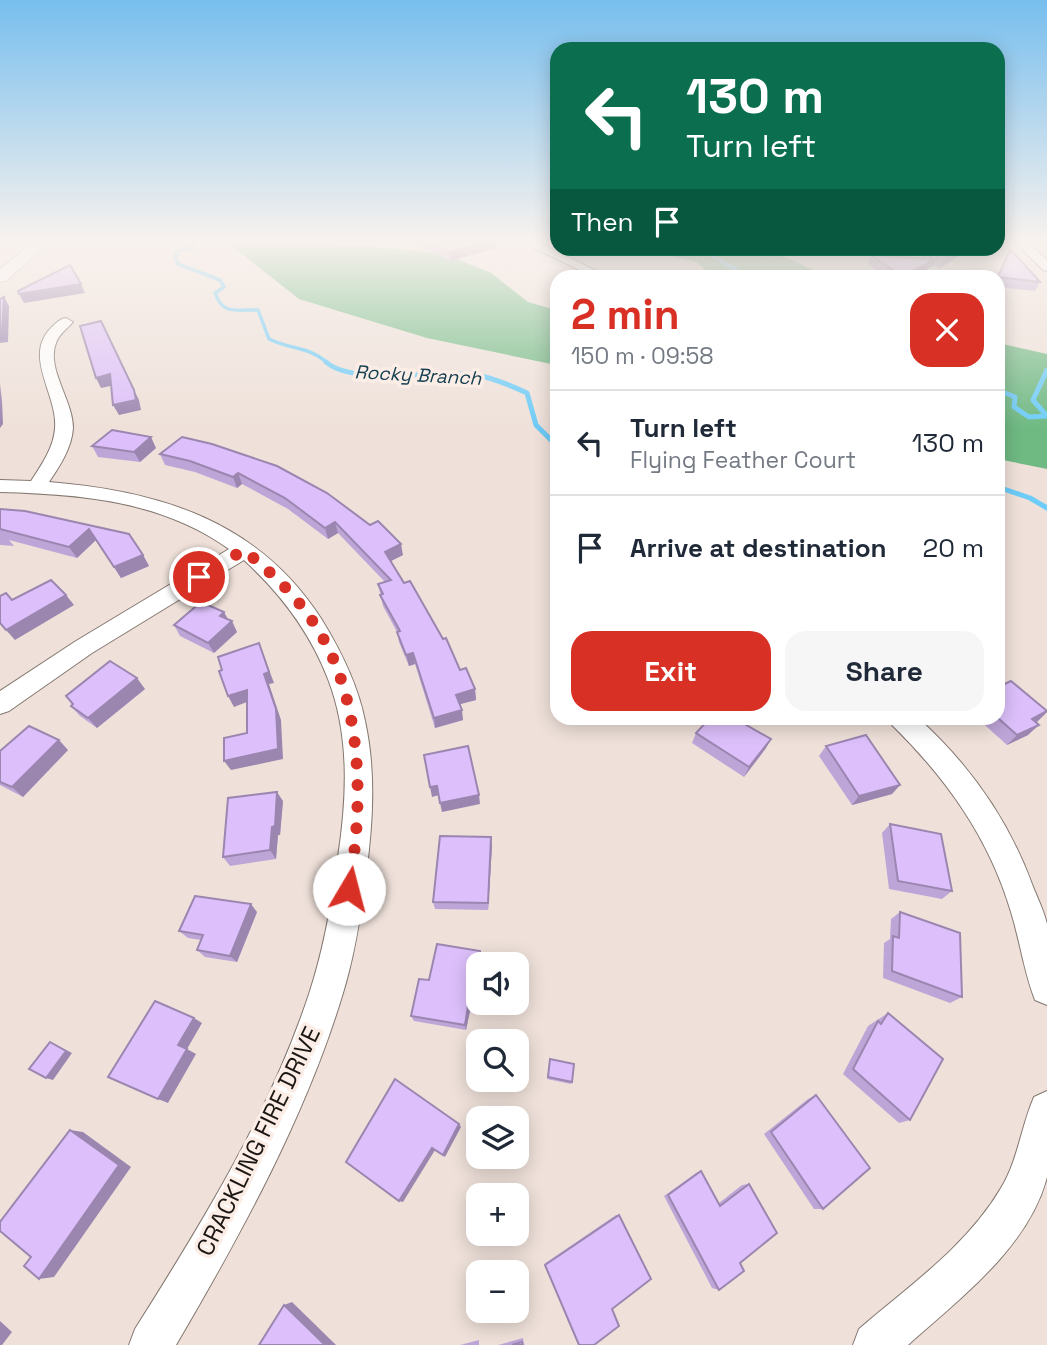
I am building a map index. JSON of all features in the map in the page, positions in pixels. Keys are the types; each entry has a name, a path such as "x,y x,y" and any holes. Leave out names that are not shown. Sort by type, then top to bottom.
{"street":[{"path":"36,487 50,467 64,430 64,414 45,353 52,331 66,321"},
{"name":"CRACKLING FIRE DRIVE","path":"0,486 36,487 122,497 154,505 206,525 244,550 275,576 313,621 344,690 358,756 358,802 353,865 340,937 323,1003 281,1104 223,1221 151,1345"},
{"path":"0,704 85,647 244,550"},
{"path":"908,725 950,766 978,803 1035,896 1035,931 1047,988"},
{"path":"876,1345 980,1252 1015,1203 1034,1161 1047,1110"}],"green space":[{"path":"315,304 534,304 550,308 550,364 427,338"},
{"path":"1005,345 1047,354 1047,469 1005,460"}],"building":[{"path":"0,304 4,304 2,332"},
{"path":"101,321 134,390 136,400 113,405 110,374 96,378 80,326"},
{"path":"112,430 151,437 134,452 92,446"},
{"path":"182,437 277,466 327,493 370,525 378,521 401,544 385,552 404,583 410,581 443,639 446,638 460,670 466,668 475,689 456,695 462,710 434,718 413,653 406,655 397,632 400,631 380,595 383,594 378,584 391,580 335,522 325,528 285,498 238,473 233,477 190,461 160,454"},
{"path":"0,509 25,511 129,534 143,555 114,567 89,529 69,547 0,529"},
{"path":"51,580 66,595 6,630 0,623 0,596 6,593 12,600"},
{"path":"201,602 224,612 220,616 232,621 208,643 174,625"},
{"path":"259,643 269,672 264,674 276,709 278,749 224,761 224,738 247,733 247,690 228,696 219,671 222,670 218,657"},
{"path":"110,661 137,678 88,718 71,706 73,704 66,696"},
{"path":"1011,681 1047,711 1032,719 1039,725 1017,735 1005,724 1005,684"},
{"path":"703,725 746,725 771,739 749,767 696,733"},
{"path":"29,726 59,740 12,787 0,782 0,751"},
{"path":"866,735 900,785 859,796 826,746"},
{"path":"468,746 479,795 440,803 437,786 430,787 424,755"},
{"path":"277,792 270,850 223,857 228,798"},
{"path":"890,824 941,834 952,891 898,881"},
{"path":"440,836 491,837 488,903 433,902"},
{"path":"195,896 251,904 230,956 197,950 203,935 179,931"},
{"path":"900,912 960,933 962,997 892,971 893,936 899,938"},
{"path":"437,944 480,951 466,952 465,1025 411,1016 419,979 429,980"},
{"path":"155,1001 194,1018 178,1045 187,1049 158,1099 108,1077"},
{"path":"888,1013 943,1059 910,1120 853,1069 878,1021 881,1024"},
{"path":"50,1042 66,1051 46,1078 29,1069"},
{"path":"550,1059 574,1064 572,1082 548,1077"},
{"path":"395,1079 459,1124 443,1155 432,1148 399,1201 346,1162"},
{"path":"816,1095 870,1168 823,1209 771,1132"},
{"path":"70,1130 119,1165 39,1279 24,1266 31,1257 0,1231 0,1222"},
{"path":"701,1171 720,1206 749,1184 777,1233 740,1263 744,1271 719,1290 668,1195"},
{"path":"619,1215 651,1279 612,1309 619,1326 594,1345 579,1345 545,1265"},
{"path":"284,1305 325,1345 259,1345"}],"waterway":[{"name":"Rocky Branch","path":"221,304 232,310 258,310 269,339 307,351 328,363"},
{"name":"Rocky Branch","path":"326,362 355,373 397,376 460,374 502,382 527,393 536,425 550,439"},
{"path":"1046,415 1033,400 1047,370"},
{"path":"1005,393 1015,397 1014,407 1029,417 1047,416"},
{"name":"Rocky Branch","path":"1005,489 1030,498 1047,508"}],"route":[{"path":"199,577 244,550 275,576 303,608 328,650 344,690 358,756 358,802 349,889"}]}
